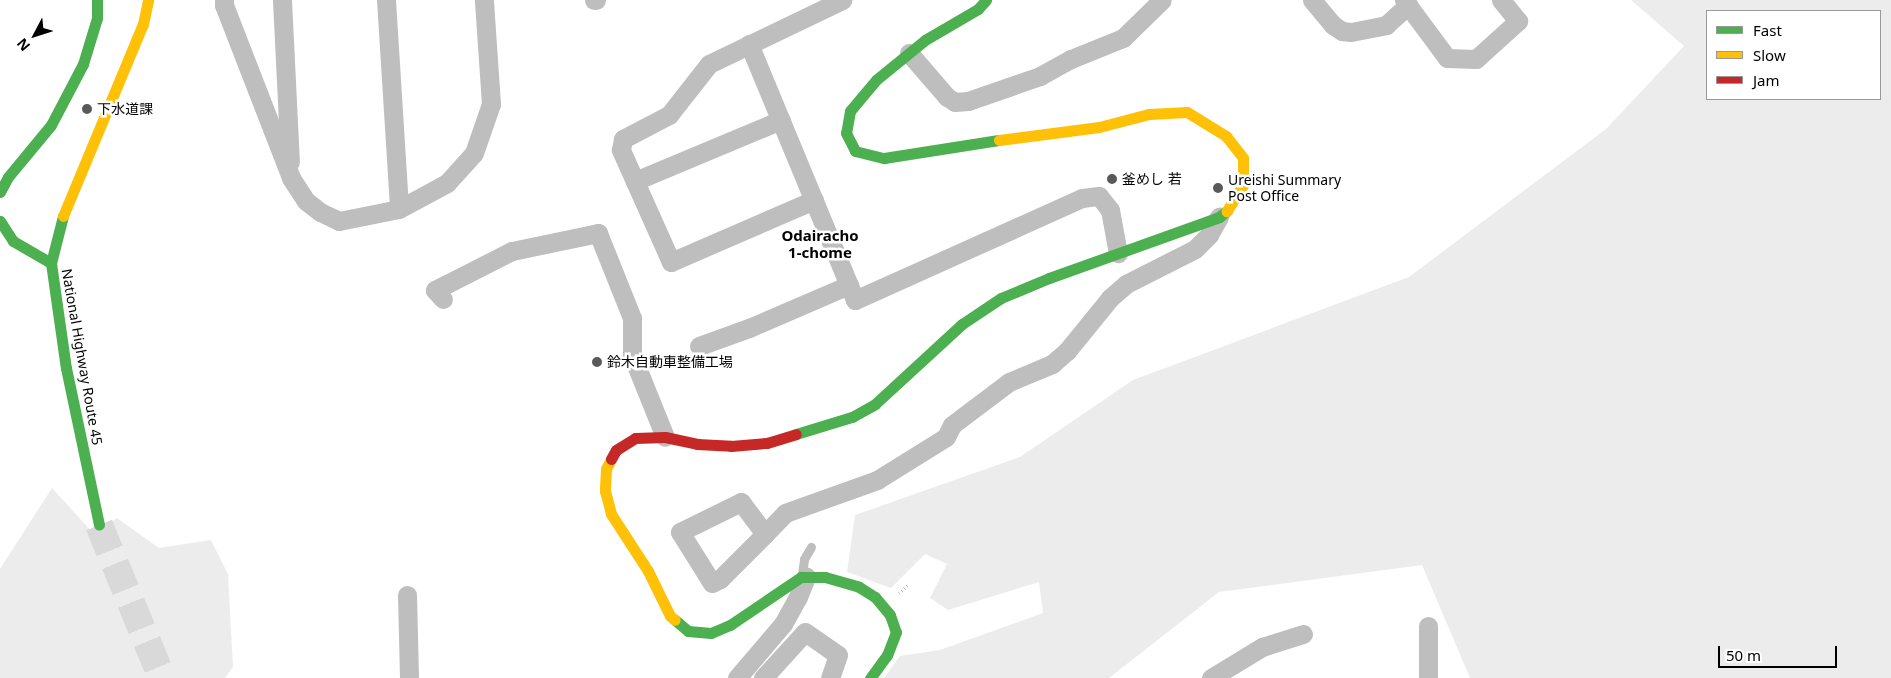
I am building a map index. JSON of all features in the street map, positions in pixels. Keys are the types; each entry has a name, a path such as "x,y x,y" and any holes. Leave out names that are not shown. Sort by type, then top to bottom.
{"main road":[{"path":"0,192 8,177 51,125 83,64 97,18 97,0"},
{"name":"National Highway Route 45","path":"99,525 66,368 51,263 66,205 143,24 148,0"},
{"path":"870,678 886,655 896,632 890,615 875,597 859,587 825,577 804,577 730,625 711,633 688,631 670,616 648,571 611,514 605,491 606,469 616,450 635,438 665,437 697,444 732,446 767,443 852,416 875,404 962,324 1001,298 1219,217 1229,208 1243,186 1243,158 1226,136 1187,112 1149,114 1099,127 1038,134 884,158 856,151 846,133 850,111 876,80 966,9 978,9 986,0"},
{"path":"0,222 13,241 51,263"}],"street":[{"path":"224,0 224,5 291,178 306,201 320,212 339,221 399,208 447,183 474,153 491,104 484,0"},
{"path":"282,0 291,178"},
{"path":"386,0 399,208"},
{"path":"814,200 671,262 621,150 623,139 669,115 709,64 842,0"},
{"path":"909,53 946,97 955,102 968,101 1008,89 1040,76 1071,59 1123,38 1141,7 1162,0"},
{"path":"1312,0 1333,26 1342,31 1351,32 1386,25 1406,3 1447,58 1476,58 1518,22 1501,0"},
{"path":"749,44 855,300 1082,198 1099,196 1110,210 1118,253"},
{"path":"635,181 781,120"},
{"path":"765,534 741,502 680,532 712,583 720,579 765,534 785,513 877,480 946,437 952,425 1009,382 1052,364 1067,351 1110,298 1126,284 1195,249 1209,235 1219,217"},
{"path":"443,299 435,290 512,251 598,232 632,318 632,354 665,437"},
{"path":"699,346 749,328 849,285"},
{"path":"737,678 784,624 798,597 804,577"},
{"path":"407,595 409,678"},
{"path":"1428,626 1428,678"},
{"path":"763,678 805,632 838,655 830,678"},
{"path":"1211,678 1262,647 1303,634"}],"lane":[{"path":"804,577 804,559 811,548"}],"shaded area":[{"path":"1631,0 1891,0 1891,678 1470,678 1422,565 1219,592 1109,678 884,678 900,656 940,650 1043,613 1039,582 948,610 930,598 947,564 925,554 891,588 847,572 855,515 1020,457 1133,380 1409,277 1606,129 1684,46"},
{"path":"52,488 94,534 117,518 159,548 211,540 228,574 233,667 225,678 0,678 0,569"}],"tunnel":[{"path":"99,525 162,678"}],"traffic: fast":[{"path":"0,192 8,177 51,125 83,64 97,18 97,0"},
{"path":"986,0 978,9 925,40 876,80 850,111 846,133 855,151 884,158 999,140"},
{"path":"796,434 852,417 875,404 962,324 1001,298 1049,278 1219,217 1227,211"},
{"path":"63,216 51,263 66,368 99,525"},
{"path":"0,221 13,241 51,263"},
{"path":"675,620 688,631 711,633 730,625 801,577 825,577 859,587 875,597 890,615 896,632 887,655 870,678"}],"traffic: slow":[{"path":"63,216 143,24 148,0"},
{"path":"999,140 1099,127 1149,114 1187,112 1226,136 1243,158 1243,185 1227,211"},
{"path":"611,459 606,469 605,491 611,514 648,571 670,616 675,620"}],"traffic: jam":[{"path":"611,459 616,450 635,438 665,437 697,444 731,446 767,443 796,434"}],"place":[{"name":"下水道課","path":"87,109"},
{"name":"釜めし 若","path":"1112,179"},
{"name":"Ureishi Summary Post Office","path":"1218,188"},
{"name":"鈴木自動車整備工場","path":"597,362"}],"district":[{"name":"Odairacho 1-chome","path":"820,244"}]}
